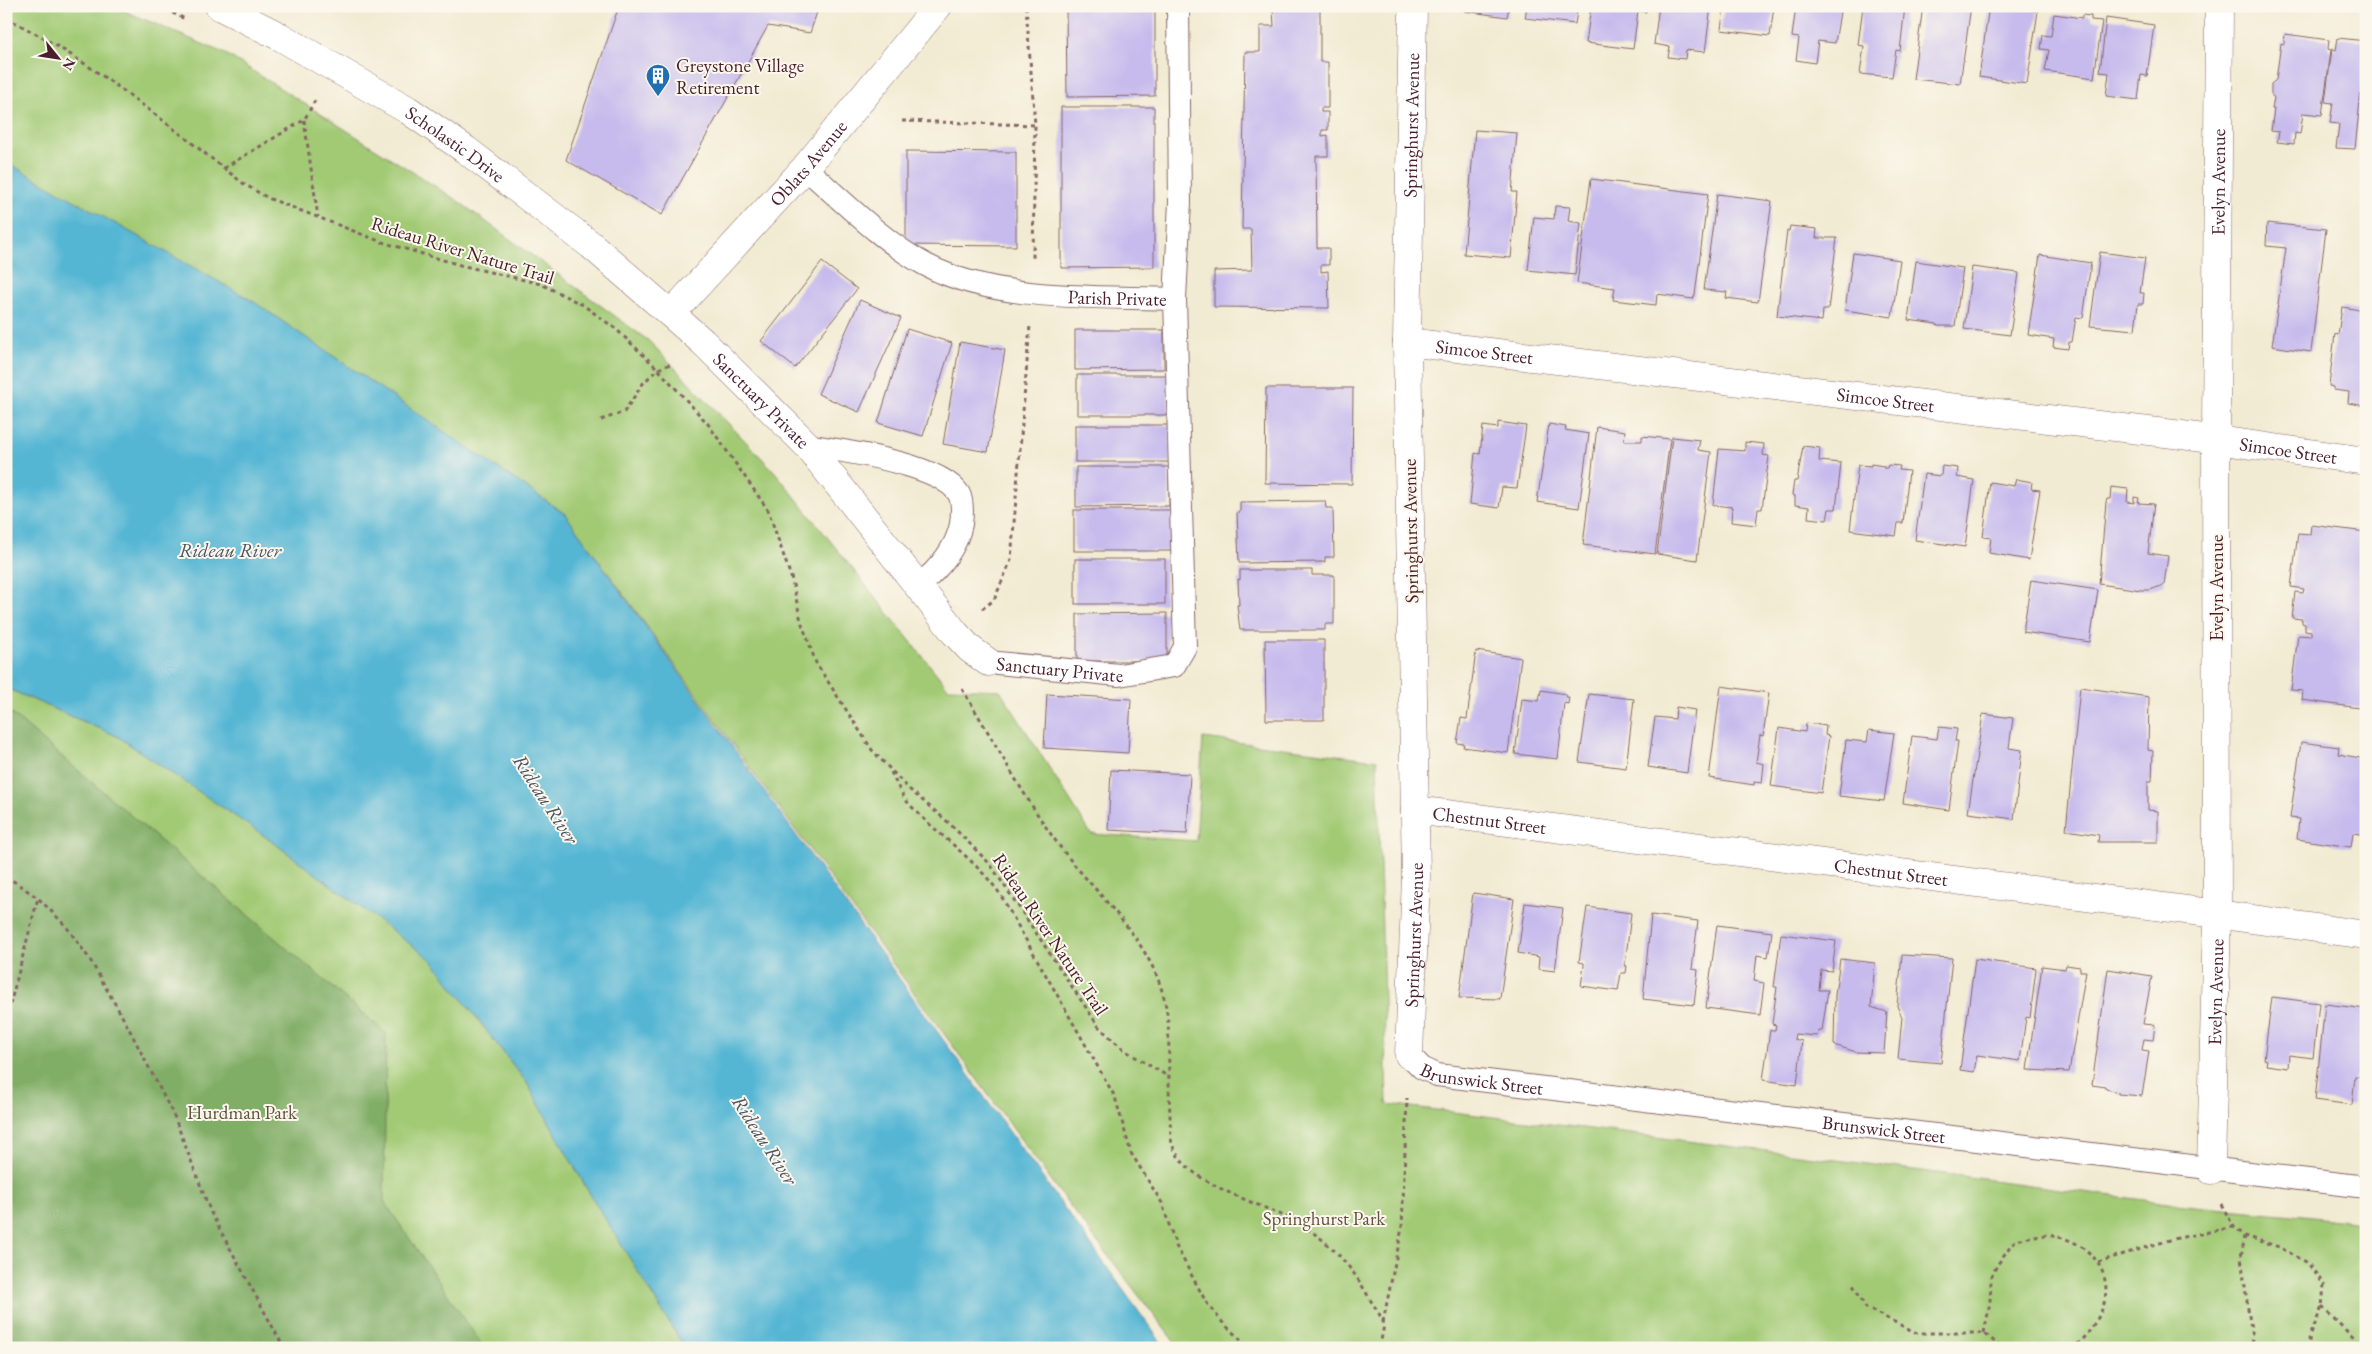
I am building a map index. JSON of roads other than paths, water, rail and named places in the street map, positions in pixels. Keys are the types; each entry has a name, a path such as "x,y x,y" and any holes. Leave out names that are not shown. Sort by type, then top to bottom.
{"street":[{"name":"Scholastic Drive","path":"219,6 279,36 408,110 466,150 591,245 671,314"},
{"name":"Oblats Avenue","path":"671,314 805,168 938,6"},
{"name":"Springhurst Avenue","path":"1409,1055 1416,878 1407,342 1413,6"},
{"name":"Evelyn Avenue","path":"2211,1170 2217,914 2216,440 2219,6"},
{"name":"Sanctuary Private","path":"671,314 710,349 808,445 955,632 970,649 988,662"},
{"name":"Simcoe Street","path":"1407,342 2216,440 2366,461"},
{"name":"Chestnut Street","path":"1415,810 2366,935"}],"lane":[{"name":"Parish Private","path":"805,168 880,233 925,265 964,281 1001,291 1175,299 1180,202 1178,6"},
{"name":"Sanctuary Private","path":"988,662 1118,675 1174,666 1185,647 1175,299"},
{"path":"808,445 875,457 916,467 943,480 959,494 962,514 959,535 947,557 933,574 918,586"},
{"name":"Brunswick Street","path":"1409,1055 1422,1068 1437,1075 2211,1170 2366,1187"}],"water":[{"name":"Rideau River","path":"6,162 251,300 565,514 1165,1348 685,1348 587,1189 527,1083 432,960 266,837 117,736 6,688"}],"place":[{"name":"Greystone Village Retirement","path":"658,97"}],"park label":[{"name":"Hurdman Park","path":"242,1112"},
{"name":"Springhurst Park","path":"1324,1218"}]}
